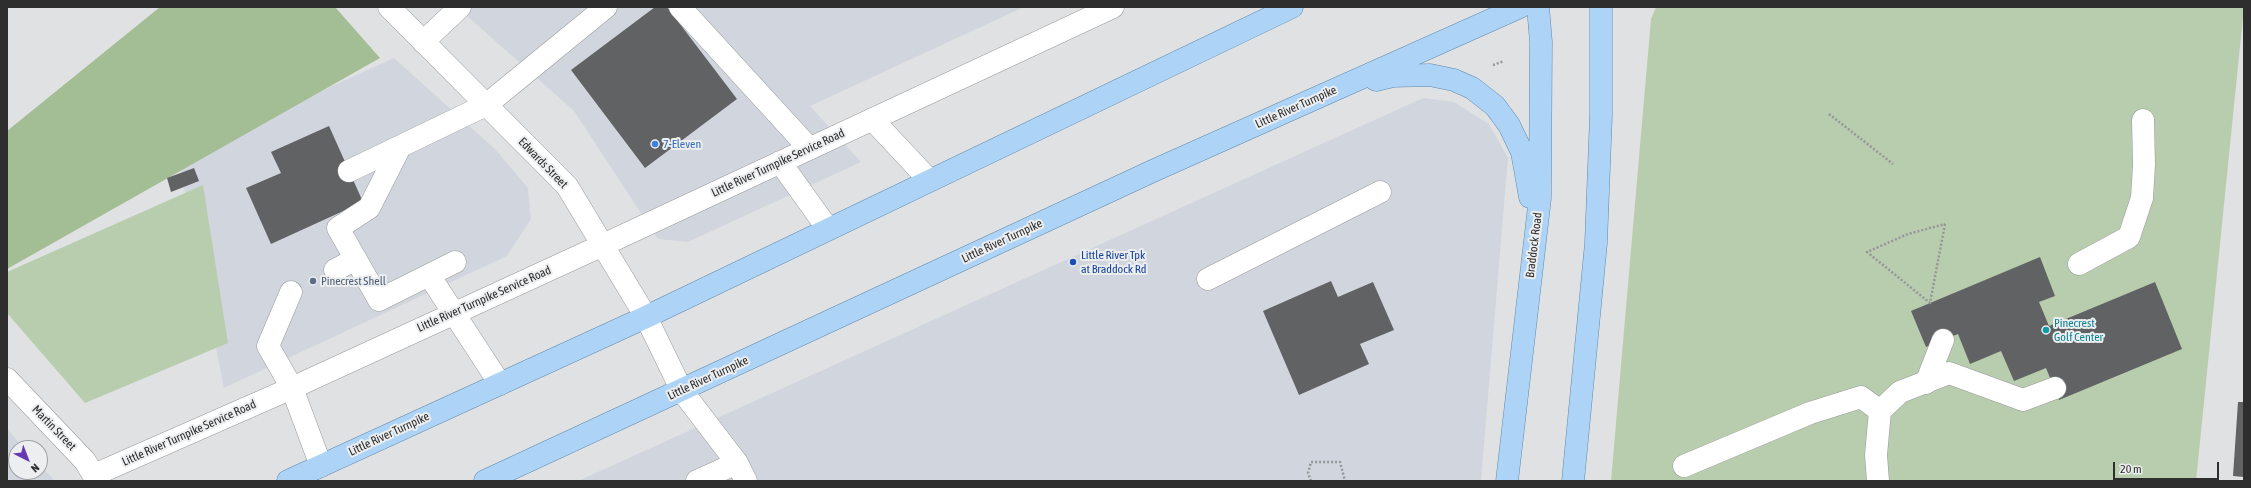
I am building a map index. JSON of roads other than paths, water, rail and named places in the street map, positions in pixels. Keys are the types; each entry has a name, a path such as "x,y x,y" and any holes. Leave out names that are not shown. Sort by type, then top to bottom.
{"main road":[{"name":"Little River Turnpike","path":"288,481 646,317 1292,7"},
{"name":"Little River Turnpike","path":"486,481 1148,173 1520,7"},
{"name":"Braddock Road","path":"1507,481 1536,235 1540,183 1541,42 1538,7"},
{"path":"1573,481 1596,243 1601,115 1601,7"},
{"path":"1339,88 1393,76 1430,75 1454,80 1472,88 1495,106 1509,125 1522,152 1536,235"}],"street":[{"name":"Edwards Street","path":"389,7 567,186 646,317 682,391"},
{"path":"423,42 460,7"},
{"path":"349,171 486,105 606,7"},
{"path":"680,7 809,148"},
{"name":"Little River Turnpike Service Road","path":"96,478 603,245 1112,7"},
{"path":"872,119 929,180"},
{"path":"2080,264 2129,237 2142,198 2144,165 2143,120"},
{"path":"400,146 369,208 338,228 378,300 455,262"},
{"path":"780,162 828,229"},
{"path":"1208,279 1380,192"},
{"path":"335,270 356,259"},
{"path":"429,275 500,384"},
{"path":"291,292 268,346 292,388 320,466"},
{"path":"1926,383 1943,340"},
{"path":"1878,481 1876,455 1880,411 1900,392 1949,373 2023,400 2055,388"},
{"name":"Martin Street","path":"7,379 85,461 96,478"},
{"path":"682,391 741,472 697,481"},
{"path":"1684,466 1810,413 1861,397 1880,411"}],"place":[{"name":"7-Eleven","path":"655,144"},
{"name":"Little River Tpk at Braddock Rd","path":"1073,262"},
{"name":"Pinecrest Shell","path":"313,281"},
{"name":"Pinecrest Golf Center","path":"2046,330"}]}
